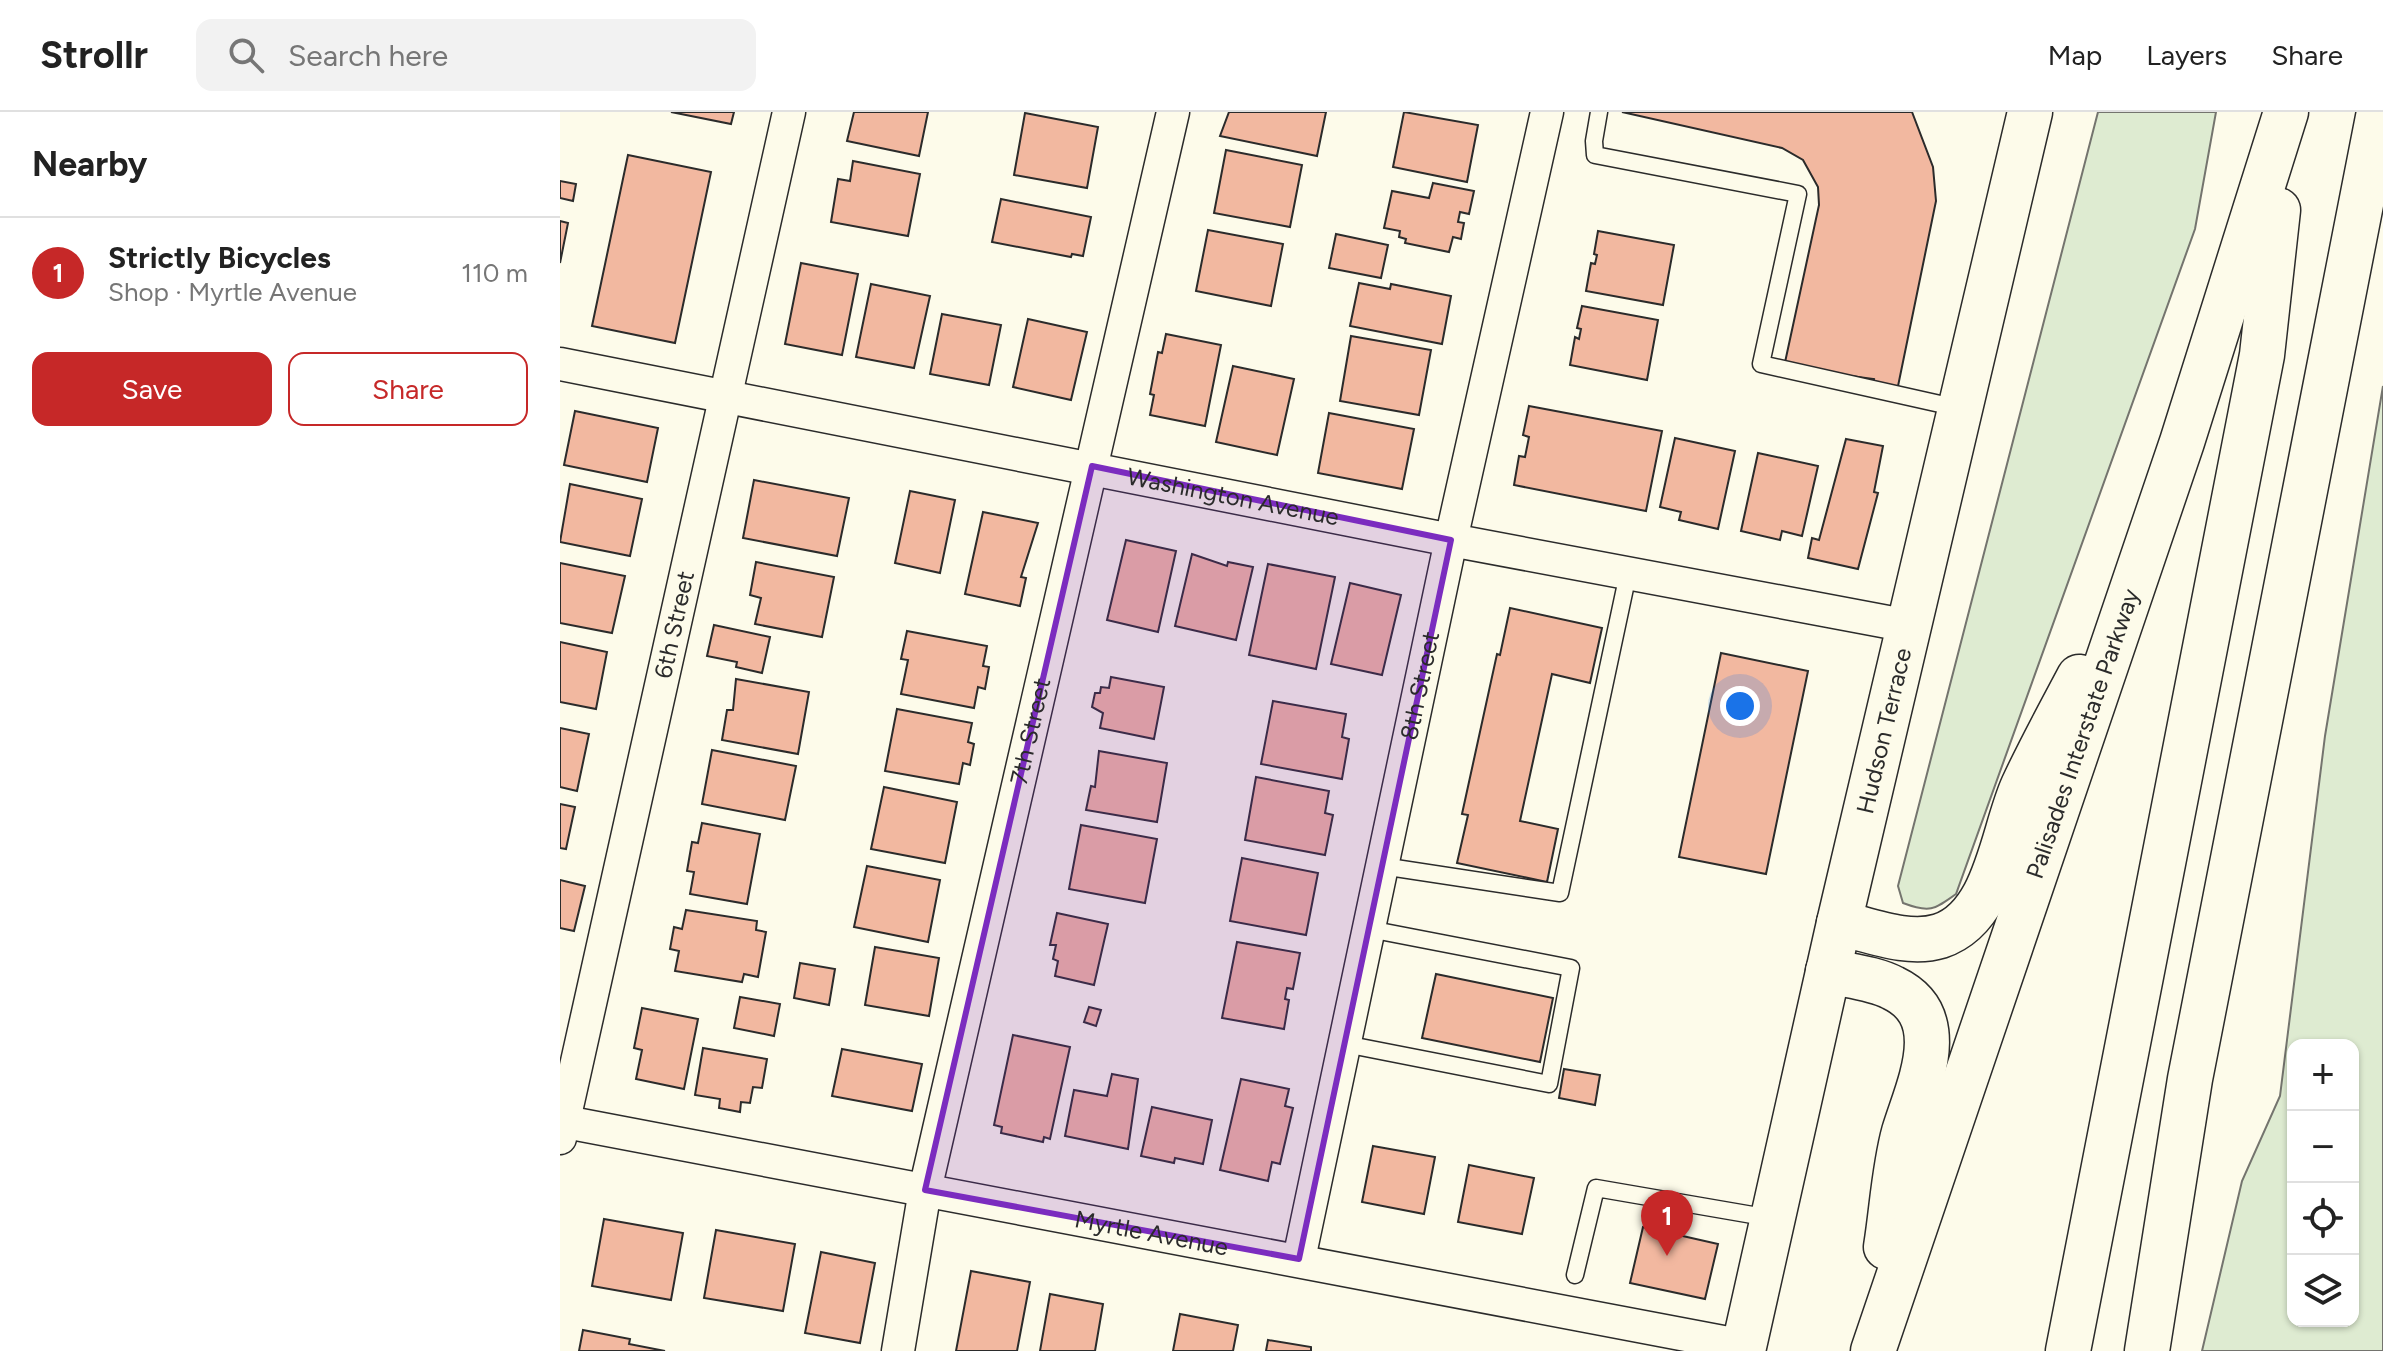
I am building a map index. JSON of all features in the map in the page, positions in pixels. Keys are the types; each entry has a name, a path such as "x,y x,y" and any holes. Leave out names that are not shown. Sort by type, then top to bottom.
{"main road":[{"name":"Hudson Terrace","path":"1743,1348 1839,923 2030,112"},
{"name":"Palisades Interstate Parkway","path":"1871,1351 2151,536 2287,112"},
{"path":"2068,1351 2262,355 2287,112"},
{"path":"2147,1351 2190,1079 2379,112"},
{"path":"1839,923 1904,938 1928,939 1951,931 1972,913 1988,885 2022,788 2151,536"},
{"path":"1828,971 1884,984 1903,994 1923,1021 1929,1041 1926,1066 1903,1136 1871,1351"},
{"path":"2119,1351 2190,1079"}],"street":[{"name":"6th Street","path":"561,1127 789,112"},
{"name":"7th Street","path":"898,1351 925,1190 1173,112"},
{"name":"8th Street","path":"1299,1259 1451,540 1547,112"},
{"name":"Washington Avenue","path":"560,364 1092,466 1451,540 1909,626"},
{"name":"Myrtle Avenue","path":"561,1127 1299,1259 1743,1348"}],"lane":[{"path":"1599,112 1595,155 1798,194 1761,364 1962,409"},
{"path":"1382,866 1560,893 1628,574"},
{"path":"1345,1044 1549,1084 1571,968 1369,929"},
{"path":"1575,1275 1596,1188 1772,1218"}],"highlighted area":[{"path":"1092,466 1451,540 1299,1259 925,1190"}],"green space":[{"path":"2098,112 2216,112 2195,229 1956,894 1936,907 1919,908 1903,903 1898,886"},
{"path":"2383,386 2383,1351 2202,1351 2242,1181 2280,1096 2287,1040 2287,1327 2359,1327 2359,1039 2287,1039 2325,736"}],"building":[{"path":"671,112 734,112 731,124"},
{"path":"854,112 928,112 919,156 847,141"},
{"path":"1229,112 1326,112 1317,156 1220,136"},
{"path":"1404,112 1478,125 1467,182 1393,167"},
{"path":"1622,112 1912,112 1933,167 1936,201 1897,391 1873,385 1874,379 1784,367 1819,205 1818,187 1803,160 1782,148"},
{"path":"1025,113 1098,127 1087,188 1014,175"},
{"path":"1226,150 1302,165 1290,227 1214,213"},
{"path":"628,155 711,172 675,343 592,326"},
{"path":"853,161 920,174 908,236 831,222 838,179 850,181"},
{"path":"560,181 576,184 573,201 560,198"},
{"path":"1433,183 1474,191 1469,214 1460,212 1458,222 1464,223 1461,239 1453,237 1449,252 1405,243 1406,239 1399,237 1400,231 1384,228 1392,191 1429,198"},
{"path":"1001,199 1091,217 1083,256 1072,254 1071,257 992,242"},
{"path":"560,221 568,223 560,263"},
{"path":"1208,230 1283,244 1271,306 1196,291"},
{"path":"1598,231 1674,245 1663,305 1586,291 1591,263 1595,264 1597,255 1594,254"},
{"path":"1336,234 1388,245 1381,278 1329,268"},
{"path":"801,263 858,274 842,355 785,344"},
{"path":"1359,283 1390,289 1391,284 1451,296 1442,344 1350,326"},
{"path":"871,284 930,296 914,368 856,357"},
{"path":"1582,306 1658,320 1647,380 1570,365 1575,337 1579,339 1581,329 1577,328"},
{"path":"942,314 1001,325 989,385 930,374"},
{"path":"1028,319 1087,332 1071,400 1013,387"},
{"path":"1166,334 1221,345 1205,426 1150,415 1154,395 1150,394 1158,352 1162,353"},
{"path":"1351,336 1431,350 1419,415 1340,401"},
{"path":"1233,366 1294,379 1277,455 1216,442"},
{"path":"1529,406 1662,431 1646,511 1514,485 1519,456 1525,457 1529,437 1523,435"},
{"path":"575,411 658,428 647,482 564,465"},
{"path":"1329,413 1414,429 1402,489 1318,473"},
{"path":"1675,438 1735,451 1718,529 1679,520 1681,512 1660,507"},
{"path":"1846,439 1883,446 1874,492 1878,493 1858,569 1808,558 1812,538 1819,540"},
{"path":"1758,453 1818,466 1802,536 1782,531 1780,540 1741,531"},
{"path":"754,480 849,498 837,556 743,538"},
{"path":"570,484 642,499 630,556 560,542"},
{"path":"910,491 955,500 940,573 895,563"},
{"path":"983,512 1038,523 1021,577 1026,578 1020,606 965,594"},
{"path":"1126,540 1176,551 1158,632 1107,620"},
{"path":"1192,554 1227,566 1228,562 1253,567 1236,640 1175,626"},
{"path":"756,562 834,577 822,637 755,624 761,598 750,595"},
{"path":"560,563 625,576 612,633 560,623"},
{"path":"1268,564 1335,577 1316,669 1249,655"},
{"path":"1350,583 1401,595 1382,675 1331,664"},
{"path":"1510,608 1602,628 1590,683 1552,674 1520,821 1558,829 1547,882 1457,863 1468,815 1462,814"},
{"path":"714,625 770,637 762,673 736,667 737,662 707,656"},
{"path":"907,631 987,646 983,666 989,667 985,689 978,687 974,708 901,694 908,660 901,659"},
{"path":"560,642 607,652 596,709 560,702"},
{"path":"1721,653 1808,671 1766,874 1679,857"},
{"path":"1111,677 1164,687 1154,739 1100,728 1103,713 1092,707 1095,693 1100,693 1101,687 1109,688"},
{"path":"736,679 809,692 798,754 722,740 727,710 733,710"},
{"path":"1273,701 1346,714 1342,737 1349,739 1342,779 1261,764"},
{"path":"897,709 972,723 968,742 974,744 970,765 963,763 959,784 885,771"},
{"path":"560,728 589,734 577,791 560,787"},
{"path":"712,750 796,766 785,820 702,804"},
{"path":"1099,751 1167,763 1157,822 1086,810 1091,786 1095,787"},
{"path":"1256,777 1329,791 1325,813 1333,815 1325,855 1245,840"},
{"path":"884,787 957,802 945,863 871,849"},
{"path":"560,804 575,807 566,849 560,848"},
{"path":"702,823 760,834 747,904 690,894 694,872 687,871 692,842 698,843"},
{"path":"1081,825 1157,839 1145,903 1069,889"},
{"path":"1242,858 1318,873 1306,935 1230,921"},
{"path":"867,866 940,880 928,942 854,927"},
{"path":"560,880 585,886 574,931 560,928"},
{"path":"686,910 757,921 756,930 766,932 758,977 744,974 742,982 675,971 679,951 670,949 674,927 682,929"},
{"path":"1057,913 1108,924 1094,985 1055,976 1058,961 1053,959 1056,945 1050,945"},
{"path":"1237,942 1300,953 1293,989 1287,988 1285,999 1289,1000 1284,1029 1222,1018"},
{"path":"875,947 939,958 929,1016 865,1005"},
{"path":"800,963 835,969 829,1005 794,998"},
{"path":"1436,974 1553,998 1540,1062 1422,1038"},
{"path":"740,997 780,1004 774,1036 734,1028"},
{"path":"1089,1007 1101,1010 1096,1026 1084,1022"},
{"path":"642,1008 698,1019 684,1089 636,1079 642,1050 634,1048"},
{"path":"1013,1035 1070,1047 1050,1139 1044,1137 1043,1142 1001,1133 1002,1127 994,1125"},
{"path":"703,1048 767,1059 762,1088 753,1087 750,1103 741,1102 740,1112 719,1108 720,1099 695,1095"},
{"path":"842,1049 922,1064 912,1111 832,1096"},
{"path":"1564,1069 1600,1075 1595,1105 1559,1098"},
{"path":"1112,1074 1138,1079 1128,1149 1065,1136 1074,1090 1107,1096"},
{"path":"1241,1079 1289,1089 1285,1106 1293,1108 1280,1164 1272,1162 1268,1181 1220,1170"},
{"path":"1152,1107 1212,1120 1203,1164 1175,1158 1174,1163 1141,1156"},
{"path":"1373,1146 1435,1157 1424,1214 1362,1202"},
{"path":"1469,1165 1534,1178 1522,1234 1458,1222"},
{"path":"604,1219 683,1233 671,1300 592,1286"},
{"path":"1643,1227 1718,1244 1705,1299 1630,1283"},
{"path":"716,1230 795,1244 783,1311 704,1298"},
{"path":"821,1252 875,1263 860,1343 805,1333"},
{"path":"971,1271 1030,1282 1017,1351 956,1351"},
{"path":"1050,1294 1103,1304 1095,1351 1040,1351"},
{"path":"1180,1314 1238,1325 1233,1351 1173,1351"},
{"path":"583,1330 630,1339 629,1344 665,1351 579,1351"},
{"path":"1268,1340 1311,1347 1311,1351 1266,1351"}],"place":[{"name":"Strictly Bicycles","path":"1667,1256"}]}
